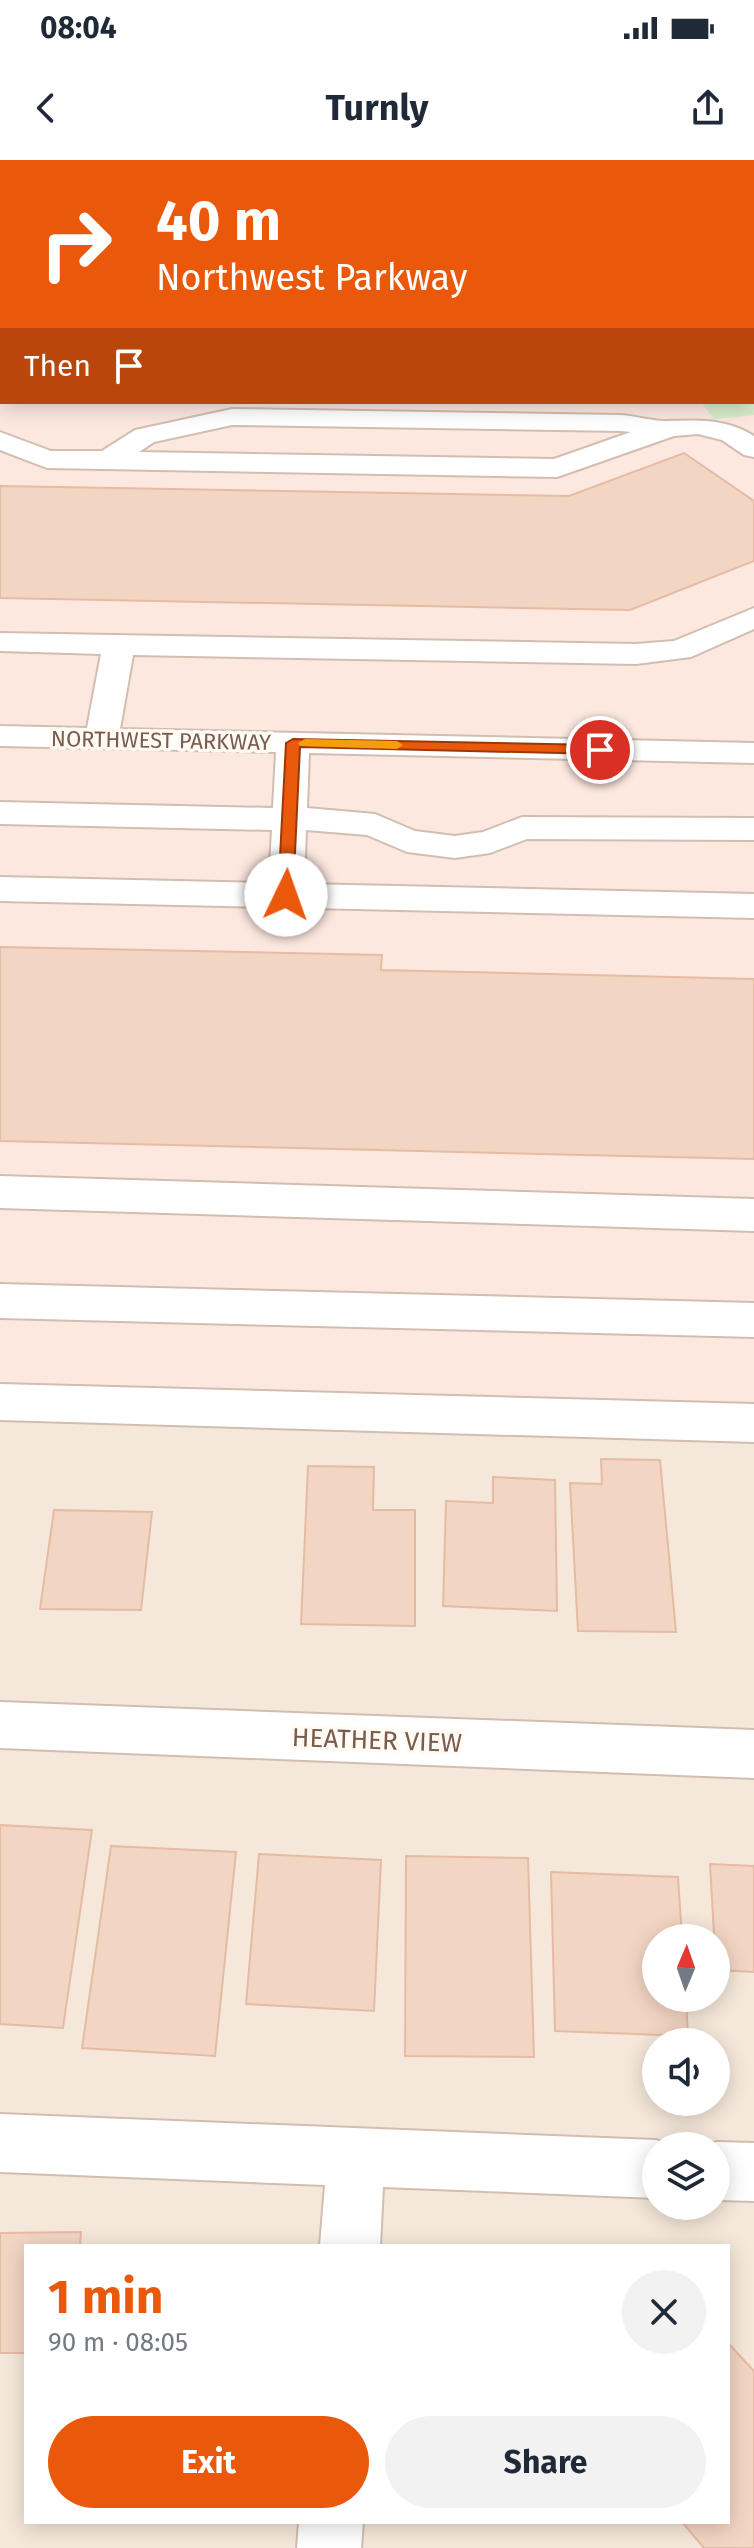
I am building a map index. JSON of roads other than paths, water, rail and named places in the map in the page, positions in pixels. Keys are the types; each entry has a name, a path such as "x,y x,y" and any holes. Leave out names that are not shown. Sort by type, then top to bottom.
{"street":[{"path":"106,460 145,436 238,410 621,423 666,415 732,434 754,449"},
{"path":"0,440 47,459 557,468 666,415"},
{"path":"0,642 636,654 680,650 754,617"},
{"path":"102,738 119,645"},
{"name":"NORTHWEST PARKWAY","path":"0,736 754,753"},
{"path":"286,895 293,743"},
{"path":"0,813 341,820 375,825 407,841 455,847 490,842 522,828 754,829"},
{"path":"0,889 754,906"},
{"path":"0,1192 754,1215"},
{"path":"0,1301 754,1320"},
{"path":"0,1402 754,1423"},
{"name":"HEATHER VIEW","path":"0,1725 754,1754"},
{"path":"0,2143 642,2168"},
{"path":"350,2244 356,2157"},
{"path":"730,2171 754,2172"},
{"path":"329,2548 331,2524"}]}
